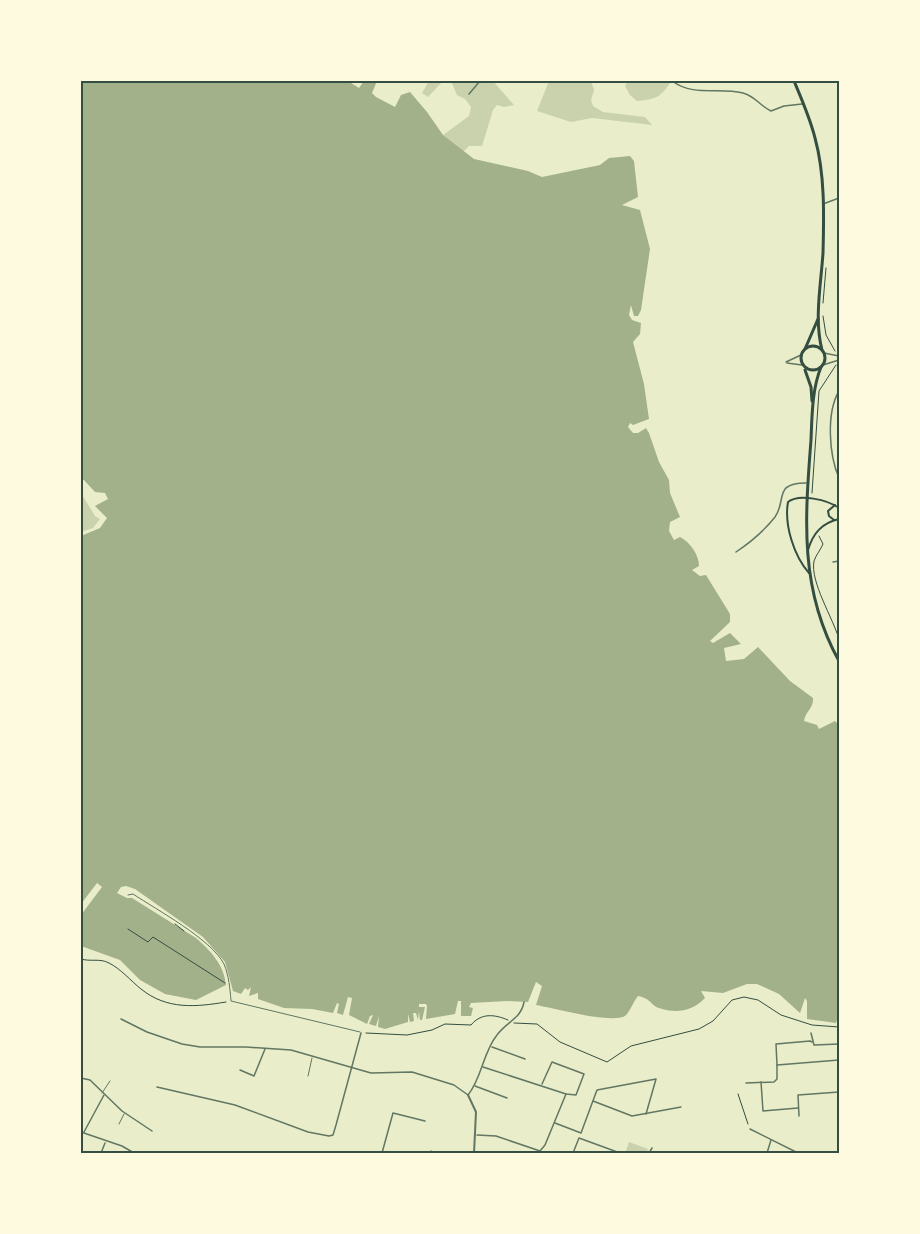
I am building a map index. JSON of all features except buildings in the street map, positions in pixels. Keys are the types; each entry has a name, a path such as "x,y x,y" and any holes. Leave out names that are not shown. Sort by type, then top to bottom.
{"main road":[{"path":"794,81 812,127 818,153 822,204 823,252 819,340 823,352 822,366 817,376 807,483 807,555 821,622 839,661"},
{"path":"813,409 811,387 801,355 821,316"},
{"path":"804,349 815,346 823,352"},
{"path":"803,366 811,370 822,366"},
{"path":"809,573 792,543 787,511 788,502 793,498 818,499 839,508"},
{"path":"834,520 829,516 828,511 835,505"},
{"path":"807,555 815,533 823,525 839,519"}],"street":[{"path":"469,94 480,81"},
{"path":"672,81 695,91 747,94 771,111 784,105 803,104"},
{"path":"822,204 839,198"},
{"path":"823,352 839,356"},
{"path":"801,355 786,362 803,366"},
{"path":"822,366 839,360"},
{"path":"839,391 831,430 832,455 839,478"},
{"path":"736,552 754,539 776,515 784,490 793,484 807,483"},
{"path":"832,562 839,561"},
{"path":"468,1095 475,1086 496,1035 519,1015 524,1002"},
{"path":"121,1019 168,1040 190,1045 291,1050 379,1074 412,1072 454,1085 468,1095 476,1112 474,1153"},
{"path":"157,1087 235,1105 308,1132 326,1136 333,1135 361,1032"},
{"path":"812,1032 812,1042"},
{"path":"746,1083 777,1080 776,1044 810,1041 816,1045 839,1044"},
{"path":"491,1047 525,1059"},
{"path":"240,1070 254,1076 266,1048"},
{"path":"777,1065 839,1060"},
{"path":"483,1067 542,1084 566,1094 576,1095 584,1074 552,1062 542,1084"},
{"path":"81,1078 90,1080 125,1113 152,1131"},
{"path":"555,1123 581,1133 597,1090 656,1079 646,1113"},
{"path":"761,1082 763,1111 798,1108"},
{"path":"475,1086 507,1098"},
{"path":"799,1116 798,1095 839,1092"},
{"path":"103,1094 82,1132 122,1146 134,1153"},
{"path":"476,1135 496,1136 535,1150 543,1149 566,1094"},
{"path":"593,1101 632,1116 681,1107"},
{"path":"382,1153 393,1113 425,1121"},
{"path":"750,1129 798,1153"},
{"path":"573,1153 579,1138 620,1153"},
{"path":"767,1153 771,1140"},
{"path":"101,1153 106,1142"},
{"path":"650,1153 652,1148"},
{"path":"531,1153 535,1150"},
{"path":"195,1153 205,1153"}],"lane":[{"path":"128,895 132,894 207,944 223,963 230,984 231,1001 361,1032"},
{"path":"308,1076 313,1056"},
{"path":"103,1094 110,1081"},
{"path":"119,1124 125,1113"}],"path":[{"path":"823,308 827,262"},
{"path":"821,316 826,335 835,353"},
{"path":"812,487 819,391 825,379 834,370 836,363"},
{"path":"818,535 823,544 815,559 814,567 822,598 839,639"},
{"path":"174,924 189,933"},
{"path":"128,928 148,942 153,937 226,982"},
{"path":"81,959 104,961 111,964 143,991 168,1003 195,1007 231,1001"},
{"path":"361,1032 407,1035 432,1030 445,1024 471,1026 477,1019 486,1016 498,1017 523,1025 537,1024 560,1042 607,1062 631,1046 699,1029 713,1021 732,1000 744,997 758,1000 781,1015 812,1025 839,1027"},
{"path":"738,1094 750,1129"}],"shaded area":[{"path":"81,81 348,81 359,88 364,81 377,81 372,93 376,97 395,107 401,95 410,92 443,135 474,159 528,171 542,177 600,165 609,158 630,156 634,161 638,197 622,205 640,210 650,249 641,310 638,316 634,316 631,305 629,315 632,320 641,323 640,334 633,342 644,384 649,419 633,425 630,423 628,427 633,433 646,428 649,433 659,462 669,480 670,493 680,517 670,522 669,531 674,540 680,537 693,549 699,566 692,570 700,576 706,575 730,614 730,622 710,641 713,643 730,633 741,644 724,648 726,661 744,659 758,647 790,681 813,698 804,721 817,725 819,729 835,721 839,725 839,1014 836,1023 807,1019 805,998 800,1013 779,994 757,984 747,984 723,993 701,991 705,998 695,1006 678,1011 659,1008 638,996 625,1016 607,1018 536,1005 542,986 536,982 528,1002 471,1003 469,1007 473,1008 471,1016 461,1016 461,1001 458,1001 455,1014 426,1019 427,1006 419,1004 419,1007 425,1007 422,1020 420,1020 419,1011 418,1020 416,1013 413,1013 414,1021 410,1022 408,1014 408,1022 385,1029 378,1027 379,1016 376,1026 369,1024 373,1015 370,1016 367,1024 349,1015 352,998 348,997 343,1015 337,1013 339,1004 337,1003 333,1013 312,1009 284,1008 258,999 258,993 249,996 251,987 248,990 245,988 241,994 233,991 225,962 203,937 135,889 126,886 121,887 117,893 132,898 196,938 207,948 220,965 226,985 196,1000 165,994 140,980 120,960 81,946 81,915 102,887 97,883 81,904 81,536 100,528 107,518 95,506 108,499 105,493 95,492 84,480 81,480"},
{"path":"429,81 443,81 428,97 422,93"},
{"path":"451,81 493,81 514,105 504,107 497,105 493,110 482,146 469,146 463,152 443,135 469,116 471,107 465,99 457,95"},
{"path":"549,81 591,81 594,90 591,100 593,106 603,112 645,117 652,125 592,118 571,122 537,111"},
{"path":"628,81 669,81 670,83 656,97 637,101 625,86"},
{"path":"81,493 95,516 100,519 93,528 81,532"},
{"path":"629,1142 648,1149 646,1153 626,1151"}]}
